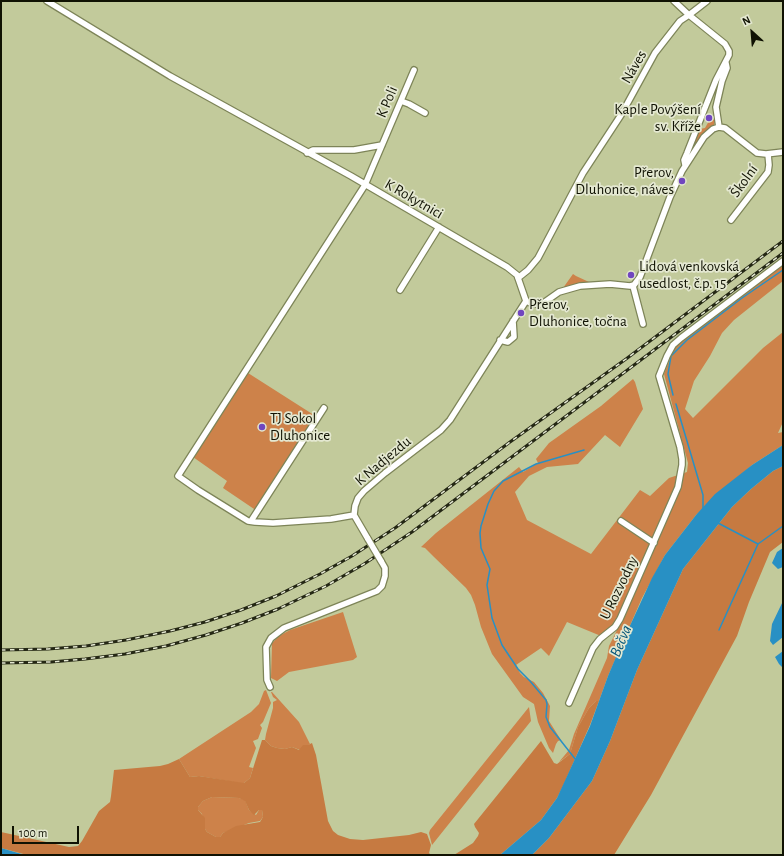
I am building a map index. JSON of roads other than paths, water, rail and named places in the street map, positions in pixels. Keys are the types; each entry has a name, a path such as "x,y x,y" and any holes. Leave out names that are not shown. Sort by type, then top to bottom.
{"street":[{"name":"K Rokytnici","path":"47,1 170,76 366,185 507,267 513,271 518,278 526,301"},
{"path":"674,1 727,45 730,53 716,80 687,153 684,162 685,166"},
{"name":"Náves","path":"518,278 528,270 538,258 583,173 621,114 656,53 680,21 690,15 706,1"},
{"path":"719,127 716,107 726,63"},
{"name":"K Poli","path":"251,521 198,490 178,476 366,185 414,70"},
{"path":"401,101 425,113"},
{"path":"526,301 533,304 542,304 559,292 580,286 610,284 633,286 636,284 670,197 685,166 707,133 713,128 719,127 727,130 755,152 760,154 783,152"},
{"path":"307,153 315,150 354,150 382,145"},
{"name":"Školní","path":"731,220 768,172 768,154"},
{"path":"400,290 439,227"},
{"name":"U Rozvodny","path":"569,703 593,648 600,639 615,627 620,619 678,487 682,465 680,447 659,376 669,352 676,342 783,261"},
{"path":"633,286 643,324"},
{"name":"K Nadjezdu","path":"354,515 356,502 364,491 441,430 450,420 526,301"},
{"path":"500,340 508,342 514,337 512,321"},
{"path":"270,687 267,680 266,647 271,638 284,628 377,591 382,586 385,576 385,568 354,515 331,519 262,524 251,521 324,408"},
{"name":"U Rozvodny","path":"621,521 654,543"}],"water":[{"path":"783,445 783,466 773,471 732,507 683,569 637,670 610,741 592,781 549,838 532,855 500,855 541,820 557,798 590,726 622,643 652,578 665,555 696,515 715,494 752,465"},
{"path":"783,548 783,567 778,569 772,563 777,552"},
{"path":"783,601 783,637 773,645 770,641 772,624"},
{"path":"783,651 783,668 775,657"},
{"path":"1,848 25,855 1,855"}],"waterway":[{"path":"673,395 668,374 671,356 687,340 742,298 783,270"},
{"path":"676,404 703,495 703,509"},
{"path":"576,760 550,727 546,717 546,700 518,669 502,645 492,618 487,585 490,569 481,548 480,533 488,504 494,491 503,481 536,464 584,450"},
{"path":"718,523 758,544 783,526"},
{"path":"719,630 758,544"}],"railway":[{"path":"1,650 48,649 86,646 170,631 205,622 241,610 276,596 320,574 352,556 395,528 510,442 626,359 783,241"},
{"path":"1,663 51,662 85,659 125,654 166,646 242,623 278,609 326,586 364,564 412,532 783,253"}],"place":[{"name":"Kaple Povýšení sv. Kříže","path":"709,118"},
{"name":"Přerov, Dluhonice, náves","path":"682,181"},
{"name":"Lidová venkovská usedlost, č.p. 15","path":"631,275"},
{"name":"Přerov, Dluhonice, točna","path":"521,313"},
{"name":"TJ Sokol Dluhonice","path":"262,427"}],"water label":[{"name":"Bečva","path":"621,641"}]}
